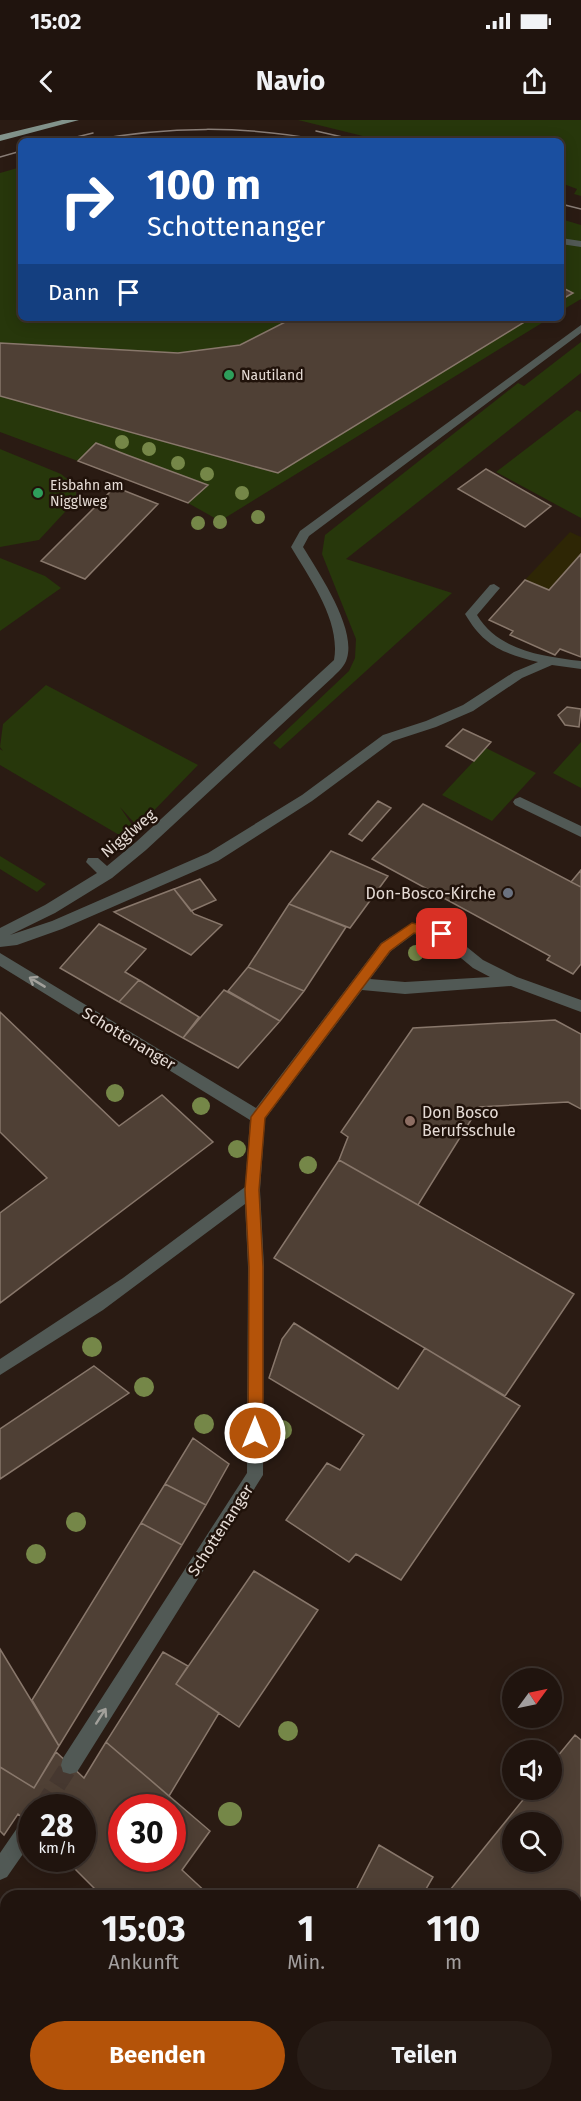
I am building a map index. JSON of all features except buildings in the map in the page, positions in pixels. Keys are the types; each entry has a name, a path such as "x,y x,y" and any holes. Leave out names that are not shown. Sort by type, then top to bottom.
{"main road":[{"path":"0,138 74,120"}],"street":[{"path":"564,241 581,244"},
{"name":"Nigglweg","path":"0,934 50,909 107,874 263,737 323,680 341,658 341,640 336,625 317,580 297,547 304,534 581,328"},
{"path":"494,588 471,614 478,627 497,645 551,661 581,664"},
{"path":"0,942 17,940 213,857 307,798 387,738 431,724 468,708 518,675 551,661"},
{"path":"520,802 581,832"},
{"path":"93,862 107,874"},
{"path":"258,1117 386,947 412,928 442,934 478,964 512,981 581,1006"},
{"name":"Schottenanger","path":"0,959 258,1117 252,1190 256,1267 255,1475 70,1765"},
{"path":"360,984 405,988 512,981"},
{"path":"0,1368 53,1335 178,1249 252,1190"},
{"path":"0,1870 18,1844"}],"green space":[{"path":"298,120 581,120 581,196 574,194 577,189 564,184 564,138 371,138"},
{"path":"229,136 245,138 146,138"},
{"name":"Nautiland","path":"18,168 18,321 545,321 220,521 188,503 207,485 96,443 78,461 0,432 0,173"},
{"path":"564,220 581,225 581,299 564,309"},
{"path":"581,342 581,373 346,559 452,593 280,749 273,743 349,671 355,658 356,639 322,554 325,535 518,383 524,386"},
{"path":"577,410 581,412 581,518 496,472"},
{"name":"Eisbahn am Nigglweg","path":"0,449 61,474 76,486 76,500 39,540 0,547"},
{"path":"0,558 45,576 61,588 0,631"},
{"path":"46,685 198,765 138,827 120,807 134,828 121,836 0,765 0,749 3,751 0,747 3,724"},
{"path":"581,742 581,788 553,773"},
{"path":"486,748 536,773 492,821 442,795"},
{"path":"0,856 46,884 37,892 0,869"}],"sand":[{"path":"570,532 581,537 581,554 549,590 525,580"}],"tunnel":[{"path":"51,1794 70,1765"}],"tram line":[{"path":"104,138 147,132 206,129 265,132 308,138"},
{"path":"316,131 347,138"},
{"path":"72,138 93,133"},
{"path":"0,157 18,152"},
{"path":"564,205 581,209"}],"place":[{"name":"Nautiland","path":"229,375"},
{"name":"Eisbahn am Nigglweg","path":"38,493"},
{"name":"Don-Bosco-Kirche","path":"508,893"},
{"name":"Don Bosco Berufsschule","path":"410,1121"}],"route":[{"path":"255,1433 256,1267 253,1249 252,1190 258,1117 386,947 412,928 442,934"}]}
